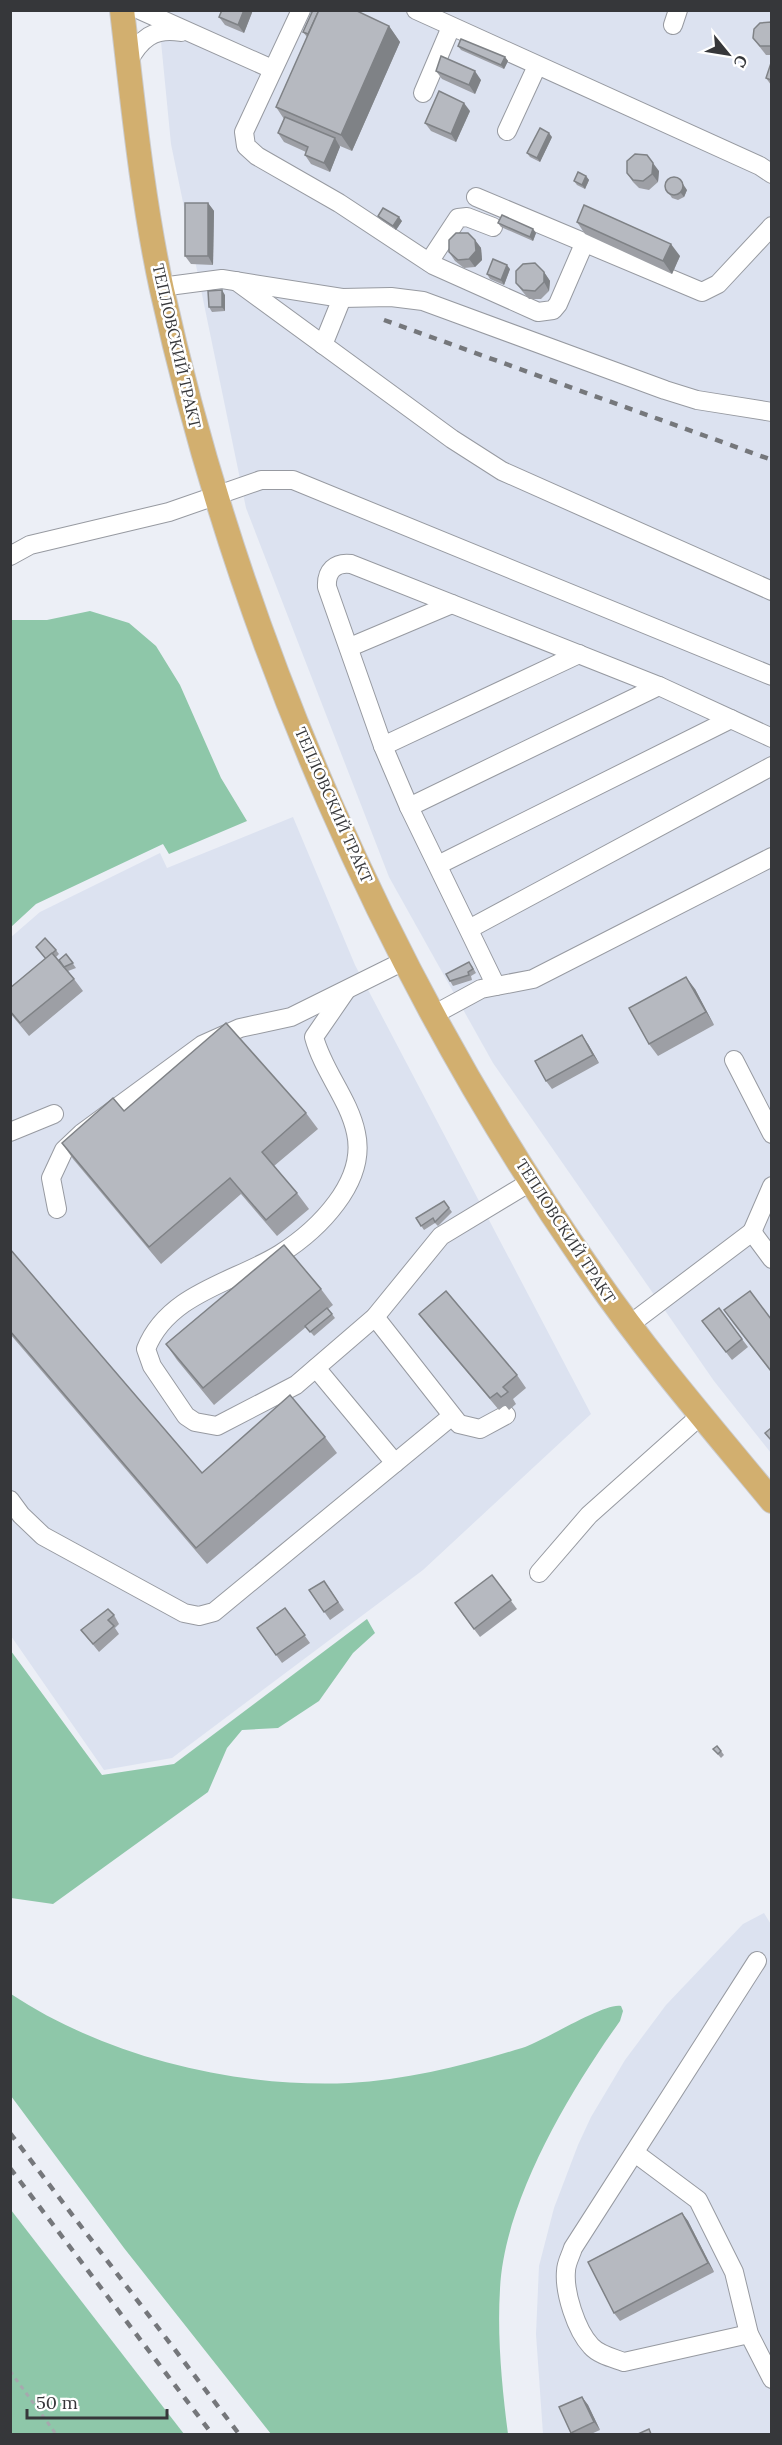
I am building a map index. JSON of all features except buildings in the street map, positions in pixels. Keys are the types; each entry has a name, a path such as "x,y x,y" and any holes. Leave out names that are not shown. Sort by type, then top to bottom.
{"main road":[{"name":"ТЕПЛОВСКИЙ ТРАКТ","path":"122,10 144,189 161,287 188,398 215,496 266,642 319,775 406,960 532,1181 629,1325 700,1416 771,1501"}],"lane":[{"path":"140,10 272,69"},
{"path":"301,10 244,132 246,146 250,151 339,203 429,262 455,276 545,313 558,304 584,244"},
{"path":"416,10 760,166 771,174"},
{"path":"423,93 451,27"},
{"path":"128,62 140,42 150,35 166,31 192,33"},
{"path":"507,131 537,66"},
{"path":"476,197 702,292 718,284 771,226"},
{"path":"429,262 458,218 467,217 493,227"},
{"path":"233,279 452,439 502,471 771,591"},
{"path":"161,287 194,281 233,279 342,298 391,297 423,301 665,390 697,400 771,412"},
{"path":"323,345 342,298"},
{"path":"10,556 30,545 169,512 261,480 275,478 309,485 771,676"},
{"path":"10,541 30,545"},
{"path":"496,986 383,746 327,587 329,572 341,562 351,564 659,686 771,738"},
{"path":"350,647 452,604"},
{"path":"383,746 579,654"},
{"path":"410,807 659,686"},
{"path":"438,865 731,719"},
{"path":"469,929 771,766"},
{"path":"435,1014 476,991 533,979 771,857"},
{"path":"57,1209 51,1178 64,1150 82,1133 202,1045 240,1028 291,1017 406,960"},
{"path":"345,992 314,1037 319,1053 356,1133 358,1151 354,1173 342,1194 326,1214 282,1253 232,1276 188,1302 159,1323 147,1349 152,1366 177,1406 195,1422 206,1426 217,1426 285,1393 375,1317 441,1236 532,1181"},
{"path":"734,1060 771,1134"},
{"path":"10,1132 54,1114"},
{"path":"629,1325 752,1232 771,1185"},
{"path":"752,1232 771,1259"},
{"path":"375,1317 452,1416 464,1426 480,1429 495,1423 506,1415"},
{"path":"316,1368 395,1463"},
{"path":"10,1500 21,1515 44,1536 184,1613 206,1616 223,1605 452,1416"},
{"path":"539,1573 589,1515 700,1416"},
{"path":"749,2334 624,2362 605,2356 591,2346 573,2314 566,2290 566,2270 573,2248 757,1961"},
{"path":"635,2153 698,2200 734,2272 749,2334 771,2379"}],"path":[{"path":"10,2371 56,2434"}],"shaded area":[{"path":"158,11 771,11 771,1453 714,1381 493,1063 389,877 246,508 171,144"},
{"path":"293,817 355,965 591,1414 423,1570 172,1758 104,1770 11,1636 10,938 40,912 160,853 167,868"},
{"path":"764,1913 772,1926 771,2434 543,2434 536,2334 539,2266 554,2208 578,2145 591,2117 625,2060 666,2005 743,1924"}],"green space":[{"path":"90,611 129,623 156,646 180,685 221,778 247,821 169,854 163,844 36,904 11,927 11,620 47,620"},
{"path":"367,1619 375,1633 353,1653 319,1701 278,1728 242,1730 227,1748 208,1792 53,1904 11,1898 11,1651 102,1775 174,1764"},
{"path":"11,1994 48,2016 88,2035 173,2064 217,2074 306,2083 371,2081 458,2066 522,2048 602,2010 621,2006 623,2011 620,2021 561,2113 543,2148 513,2220 504,2255 499,2307 501,2362 508,2434 271,2434 124,2248 11,2096"},
{"path":"11,2210 184,2434 11,2434"}],"railway":[{"path":"384,320 772,460"},
{"path":"10,2133 239,2434"},
{"path":"10,2168 212,2434"}]}
